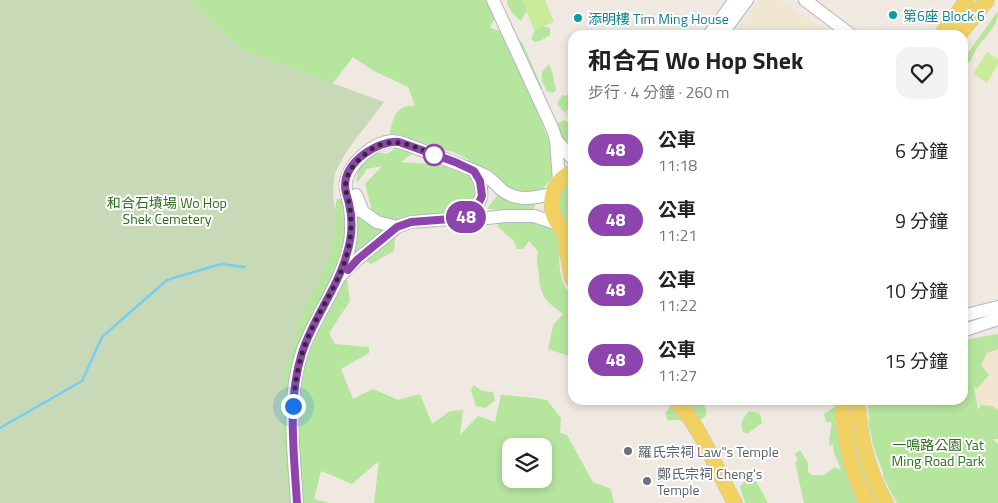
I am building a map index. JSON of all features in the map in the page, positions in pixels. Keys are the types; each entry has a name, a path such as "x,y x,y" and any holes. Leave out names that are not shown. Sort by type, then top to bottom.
{"main road":[{"path":"945,30 967,0"},
{"path":"964,30 987,0"},
{"path":"568,176 556,187 553,216 564,230 568,249"},
{"path":"680,405 697,429 735,503"},
{"path":"842,405 846,442 852,466 858,485 868,503"},
{"path":"858,405 865,454 886,503"}],"street":[{"path":"493,0 556,140 568,154"},
{"path":"713,30 735,0"},
{"path":"725,30 747,0"},
{"path":"804,0 844,30"},
{"path":"297,503 292,421 297,374 302,353 310,333 338,278 348,252 352,232 350,207 345,187 348,174 363,156 373,148 385,142 399,142 455,162 487,176 502,190 512,196 533,199 556,187 556,140"},
{"path":"464,218 475,211 482,196 480,181 474,171"},
{"path":"356,195 363,212"},
{"path":"350,207 363,212 377,222 397,227"},
{"path":"338,278 397,227 411,222 534,216 564,230"},
{"path":"968,314 998,307"},
{"path":"968,329 998,319"}],"shaded area":[{"path":"759,0 781,0 823,30 737,30"},
{"path":"998,335 998,445 981,425 968,345"}],"green space":[{"path":"0,0 492,0 498,11 490,28 504,32 522,42 542,88 538,111 546,135 564,120 568,122 568,141 559,147 557,175 542,191 533,212 487,209 500,192 482,185 478,205 462,214 403,220 395,238 394,251 371,264 342,247 340,253 352,259 347,278 350,301 329,333 335,344 369,347 369,353 341,369 353,399 373,389 398,400 420,394 432,424 450,411 463,410 460,435 478,416 495,422 501,395 547,400 561,418 560,433 567,435 593,482 611,489 614,503 374,503 379,461 352,484 321,471 314,499 330,503 194,503","holes":["353,57 372,70 408,87 415,106 404,107 400,110 394,118 390,134 406,137 453,152 468,159 468,162 463,170 441,165 401,162 411,154 412,142 400,140 394,149 387,154 376,152 363,161 359,167 357,183 367,169 382,166 365,184 374,219 362,220 356,207 349,199 337,199 331,223 323,96"]},
{"name":"和合石墳場 Wo Hop Shek Cemetery","path":"0,0 189,0 242,50 384,102 346,152 335,173 333,192 336,226 328,262 302,313 286,369 280,405 289,503 0,503"},
{"path":"507,0 525,0 530,5 521,21 512,13"},
{"path":"522,0 545,0 554,22 534,30"},
{"path":"998,11 997,20 993,28 978,46 970,62 968,62 968,53"},
{"path":"537,25 550,28 550,35 535,42 531,39"},
{"path":"987,52 998,59 998,64 987,83 973,74"},
{"path":"549,64 556,90 553,93 547,91 542,81 542,72"},
{"path":"562,95 568,95 567,114 557,104"},
{"path":"568,182 568,225 558,214 561,188"},
{"path":"503,213 560,227 560,269 563,283 568,292 568,356 548,349 553,325 563,314 545,298 541,289 537,264 538,251 529,241 523,249 517,249 514,241 497,226 502,220"},
{"name":"一鳴路公園 Yat Ming Road Park","path":"998,334 998,349 987,353 981,365 989,375 977,389 974,386 978,410 981,405 992,406 998,410 998,439 993,439 998,445 998,503 897,503 883,477 883,472 874,449 869,426 868,405 968,405 968,339"},
{"path":"474,385 482,391 493,392 495,401 485,408 476,406 471,390"},
{"path":"672,405 704,405 706,416 691,422 668,421 665,413"},
{"path":"835,407 839,417 835,420 836,427 840,432 838,439 855,463 853,435 866,479 877,503 804,503 795,462 798,461 795,454 800,450 808,463 808,471 811,475 824,475 835,467 841,470 834,453 833,443 830,446 831,422 826,422 824,414"},
{"path":"749,411 759,413 762,423 747,434 743,432 742,423"},
{"path":"746,480 756,481 768,503 745,503 740,486"}],"waterway":[{"path":"0,428 82,381 102,337 167,280 221,264 245,267"}],"bus line":[{"name":"48","path":"297,503 292,421 294,389 302,353 338,278 348,252 352,232 350,207 345,187 348,174 353,166 373,148 392,141 455,162 474,171 480,181 482,196 475,211 464,218 411,222 397,227 358,259 348,270"}],"place":[{"name":"第6座 Block 6","path":"893,15"},
{"name":"添明樓 Tim Ming House","path":"578,18"},
{"name":"羅氏宗祠 Law\"s Temple","path":"628,451"},
{"name":"鄭氏宗祠 Cheng's Temple","path":"647,481"}],"route":[{"path":"293,406 294,389 302,353 338,278 348,252 352,232 350,207 345,187 348,174 363,156 385,142 399,142 441,157 434,155"}]}
